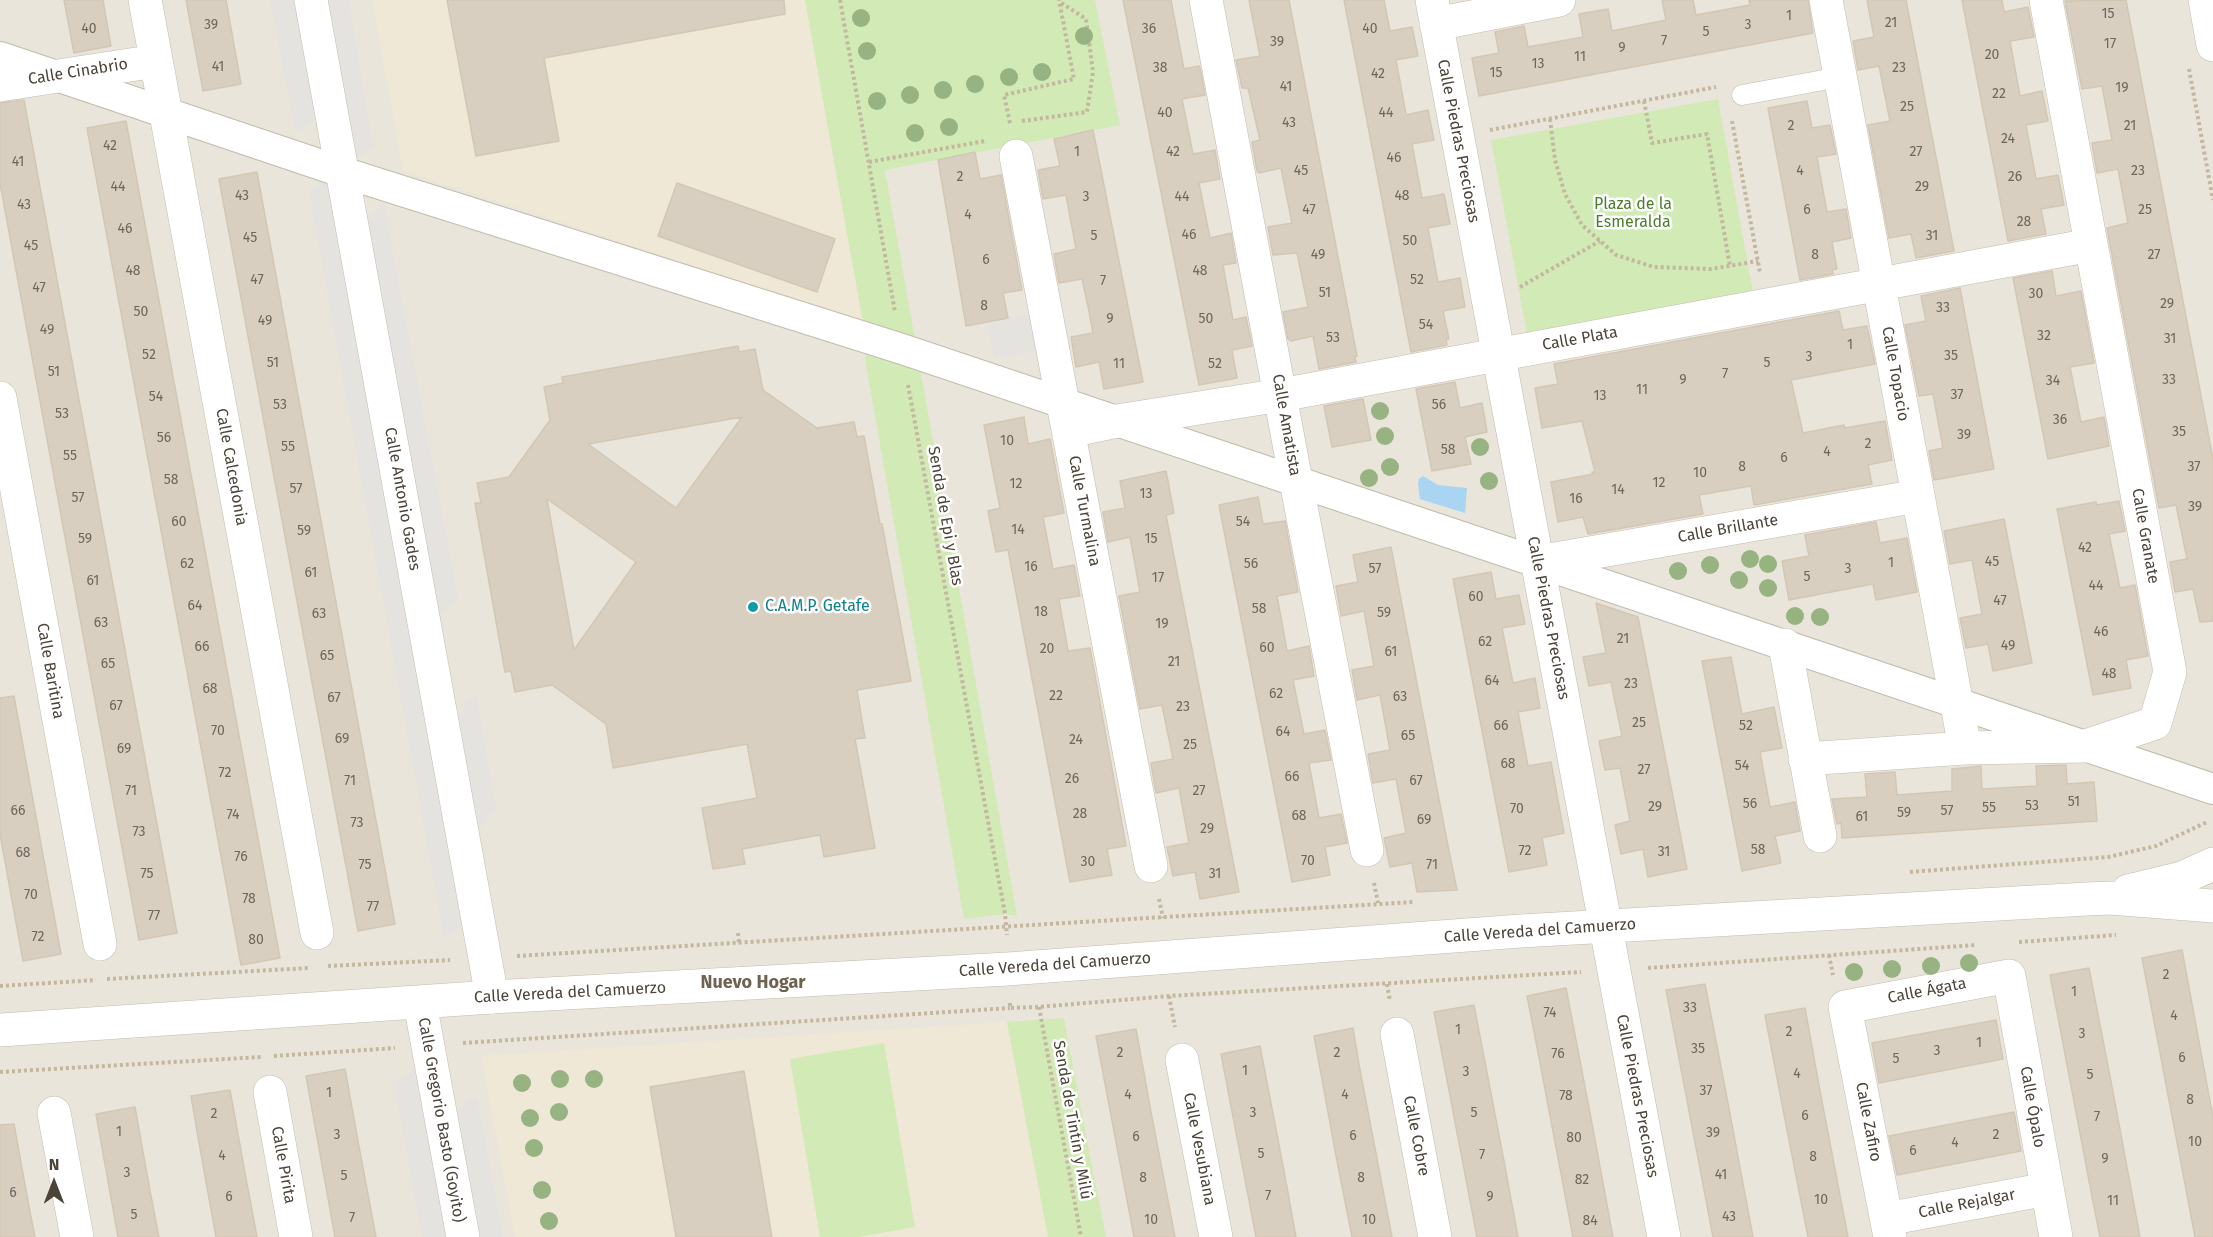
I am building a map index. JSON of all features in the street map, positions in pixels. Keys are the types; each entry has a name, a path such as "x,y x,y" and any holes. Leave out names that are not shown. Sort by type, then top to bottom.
{"street":[{"name":"Calle Calcedonia","path":"145,0 316,933"},
{"name":"Calle Antonio Gades","path":"311,0 492,997"},
{"name":"Calle Amatista","path":"1206,0 1367,850"},
{"path":"1434,12 1558,0"},
{"name":"Calle Topacio","path":"1826,0 1965,748"},
{"name":"Calle Granate","path":"1805,759 1965,748 2086,746 2155,723 2170,672 2046,0"},
{"path":"2201,54 2205,0"},
{"name":"Calle Piedras Preciosas","path":"1434,12 1664,1237"},
{"path":"0,57 342,172 902,349 1065,416"},
{"name":"Calle Cinabrio","path":"0,85 53,75 156,61"},
{"name":"Calle Turmalina","path":"1014,146 1151,866"},
{"name":"Calle Plata","path":"1065,416 1118,421 1281,395 2091,245"},
{"name":"Calle Baritina","path":"0,398 100,944"},
{"path":"1118,421 2213,789"},
{"name":"Calle Brillante","path":"1538,562 1918,496"},
{"path":"1785,645 1820,836"},
{"name":"Calle Vereda del Camuerzo","path":"2110,898 2182,878 2213,864"},
{"name":"Calle Vereda del Camuerzo","path":"0,1030 492,997 1008,969 1605,926 2110,898 2213,906"},
{"name":"Calle Ágata","path":"1845,1006 2009,976"},
{"name":"Calle Ópalo","path":"2009,976 2056,1237"},
{"name":"Calle Gregorio Basto (Goyito)","path":"420,1003 463,1237"},
{"name":"Calle Zafiro","path":"1845,1006 1889,1228"},
{"name":"Calle Cobre","path":"1397,1034 1435,1237"},
{"name":"Calle Vesubiana","path":"1182,1060 1216,1237"},
{"name":"Calle Pirita","path":"270,1092 296,1237"},
{"path":"54,1113 77,1237"},
{"name":"Calle Rejalgar","path":"1889,1228 2047,1189"}],"lane":[{"path":"1733,96 1840,77"}],"path":[{"name":"Senda de Epi y Blas","path":"840,0 1007,927 1010,1008"},
{"path":"869,162 1014,146 1004,95 1074,79 1059,1"},
{"path":"1010,123 1087,112 1093,72 1086,19 1059,1"},
{"path":"2201,54 2213,200"},
{"path":"1457,136 1644,100 1733,96 1758,261 1768,306"},
{"path":"1644,100 1652,143 1707,134 1730,266"},
{"path":"1550,118 1555,160 1565,194 1582,225 1616,255 1654,267 1711,269 1758,261"},
{"path":"1487,294 1518,288 1600,241"},
{"path":"1908,872 2108,857 2156,846 2213,819"},
{"path":"322,967 1425,901"},
{"path":"738,933 739,943"},
{"path":"0,986 311,968"},
{"name":"Senda de Tintín y Milú","path":"1010,1008 1039,1007 1081,1237"},
{"path":"0,1072 1010,1008"}],"shaded area":[{"path":"0,0 2213,0 2213,1237 0,1237"},
{"path":"270,0 294,0 315,120 295,132"},
{"path":"327,0 349,0 373,148 354,159"},
{"path":"372,0 805,0 863,322 403,170"},
{"path":"328,176 463,924 444,938 309,193"},
{"path":"384,204 458,598 438,619 366,220"},
{"path":"1025,315 1033,319 1039,350 994,359 987,322"},
{"path":"476,692 496,808 478,831 459,715"},
{"path":"1007,1022 1048,1237 515,1237 481,1056"},
{"path":"417,1067 448,1237 422,1237 394,1083"},
{"path":"477,1096 503,1237 479,1237 455,1111"}],"green space":[{"path":"805,0 1095,0 1120,125 885,170 1017,916 1005,914 964,919 866,365 863,322"},
{"name":"Plaza de la Esmeralda","path":"1718,99 1753,293 1527,334 1491,140"},
{"path":"1064,1018 1106,1237 1048,1237 1007,1022"},
{"path":"884,1043 915,1227 858,1237 820,1237 790,1059"}],"water":[{"path":"1423,476 1438,485 1467,488 1465,513 1420,499 1418,484 1419,479"}],"building":[{"path":"64,0 103,0 111,46 74,53"},
{"path":"186,0 226,0 241,84 203,91"},
{"path":"447,0 784,0 785,14 544,58 559,141 476,156"},
{"path":"1123,0 1171,0 1184,69 1199,66 1200,68 1205,95 1182,99 1193,154 1215,150 1220,179 1199,183 1210,238 1231,233 1236,263 1223,265 1233,320 1246,317 1252,346 1232,350 1237,378 1199,385"},
{"path":"1249,0 1289,0 1357,356 1355,357 1356,362 1319,369 1313,336 1291,341 1288,339 1283,312 1308,307 1297,253 1273,255 1268,227 1292,223 1281,168 1259,173 1257,171 1252,142 1260,140 1248,88 1242,88 1236,60 1260,56"},
{"path":"1344,0 1384,0 1390,31 1412,27 1418,56 1396,60 1406,115 1428,110 1434,140 1412,144 1422,198 1444,194 1450,224 1428,228 1438,282 1460,278 1465,307 1443,311 1449,339 1446,339 1447,345 1411,352"},
{"path":"1662,0 1693,0 1696,15 1750,5 1749,0 1808,0 1813,33 1479,96 1472,58 1499,53 1495,32 1524,26 1528,47 1583,37 1579,14 1608,9 1612,31 1666,20"},
{"path":"1867,0 1906,0 1954,251 1916,258 1911,234 1889,238 1868,125 1890,121 1879,66 1858,70 1853,41 1874,37"},
{"path":"1962,0 2002,0 2004,12 2028,7 2034,37 2010,41 2020,96 2042,91 2048,121 2026,125 2036,179 2058,175 2064,205 2041,209 2046,234 2008,241"},
{"path":"2126,0 2213,459 2213,621 2200,622 2193,589 2175,592 2170,562 2187,559 2176,505 2159,508 2107,228 2128,223 2118,169 2097,173 2092,143 2112,140 2102,86 2082,89 2065,1"},
{"path":"24,100 177,933 139,940 0,183 0,103"},
{"path":"1807,101 1812,128 1830,125 1836,154 1817,157 1827,212 1846,209 1851,238 1832,242 1837,269 1832,270 1833,274 1800,280 1768,108"},
{"path":"126,121 280,958 241,965 87,128"},
{"path":"1093,130 1143,382 1104,389 1099,362 1076,367 1071,337 1093,333 1088,306 1082,279 1059,283 1054,254 1076,249 1066,195 1043,199 1038,170 1060,166 1054,139"},
{"path":"975,152 980,179 1001,175 1022,290 1003,293 1008,318 966,326 938,160"},
{"path":"257,172 395,924 358,931 219,179"},
{"path":"677,183 835,239 817,292 658,236"},
{"path":"2052,271 2056,296 2081,291 2094,363 2070,367 2081,422 2104,417 2109,446 2048,459 2013,278"},
{"path":"1960,288 1994,469 1934,480 1929,451 1943,448 1933,394 1919,396 1905,325 1926,321 1921,296"},
{"path":"1839,311 1843,330 1867,326 1875,364 1791,380 1803,433 1844,425 1845,428 1885,421 1892,460 1868,465 1872,484 1754,505 1751,486 1699,495 1703,514 1588,534 1583,517 1558,522 1551,482 1595,472 1582,421 1542,428 1535,388 1558,384 1554,364"},
{"name":"C.A.M.P. Getafe","path":"738,346 739,352 755,349 763,390 817,428 854,422 857,437 864,436 911,681 857,690 865,738 855,739 875,848 824,857 820,835 742,849 745,864 713,869 702,808 757,798 747,744 613,768 606,724 552,685 515,692 511,671 505,672 475,503 481,503 477,483 509,477 550,420 544,387 563,383 562,377","holes":["742,417 676,508 588,444","547,499 636,562 574,650"]},
{"path":"1455,382 1460,408 1482,403 1487,432 1465,437 1471,464 1432,471 1416,389"},
{"path":"1363,399 1371,440 1332,447 1324,406"},
{"path":"1024,417 1028,444 1050,439 1064,513 1043,517 1053,569 1074,565 1080,596 1059,599 1068,651 1090,648 1126,846 1107,849 1112,875 1070,882 1008,550 996,552 988,511 1000,508 984,425"},
{"path":"1166,471 1174,513 1166,515 1239,892 1200,899 1195,872 1173,876 1167,847 1189,843 1179,788 1156,793 1151,763 1173,759 1162,705 1140,709 1119,596 1140,592 1130,537 1108,542 1103,512 1125,508 1120,481"},
{"path":"1258,497 1263,524 1285,521 1298,592 1277,596 1287,651 1309,646 1314,676 1293,680 1304,734 1325,730 1331,760 1309,763 1319,818 1341,814 1347,843 1325,847 1330,875 1292,882 1219,505"},
{"path":"2119,501 2125,531 2109,534 2120,588 2135,585 2148,656 2126,660 2131,688 2093,695 2057,509 2096,502 2097,505"},
{"path":"2004,519 2032,663 1993,671 1988,644 1966,648 1960,618 1982,614 1972,560 1950,564 1944,531"},
{"path":"1876,522 1880,543 1907,538 1917,592 1876,600 1873,584 1789,600 1782,561 1809,556 1805,535"},
{"path":"1391,547 1457,890 1417,892 1412,863 1390,867 1384,838 1406,833 1396,779 1373,783 1372,778 1368,754 1390,750 1380,695 1357,700 1352,670 1374,666 1364,611 1341,616 1336,586 1358,582 1353,555"},
{"path":"1491,572 1496,599 1519,595 1525,624 1502,628 1513,683 1535,678 1540,708 1518,712 1528,766 1551,762 1564,833 1542,838 1547,865 1509,872 1453,579"},
{"path":"1596,603 1638,617 1687,869 1648,877 1643,849 1621,854 1615,825 1630,821 1620,768 1605,770 1599,741 1622,736 1611,682 1589,686 1583,657 1606,653"},
{"path":"1731,657 1742,714 1774,707 1782,748 1760,752 1770,807 1795,802 1800,831 1775,836 1781,863 1742,871 1702,661"},
{"path":"14,696 61,954 23,961 0,834 0,698"},
{"path":"2066,765 2067,784 2094,782 2097,821 1842,838 1841,823 1837,824 1832,799 1867,797 1865,774 1895,772 1897,795 1952,791 1952,769 1981,766 1982,789 2037,786 2036,766"},
{"path":"2182,950 2213,1117 2213,1237 2195,1237 2142,958"},
{"path":"2089,968 2140,1237 2100,1237 2050,975"},
{"path":"1705,984 1753,1237 1713,1237 1666,990"},
{"path":"1566,988 1613,1237 1573,1237 1527,996"},
{"path":"1474,1005 1518,1237 1477,1237 1434,1012"},
{"path":"1805,1008 1848,1237 1808,1237 1765,1015"},
{"path":"1996,1020 2003,1059 1879,1083 1872,1043"},
{"path":"1353,1028 1392,1237 1352,1237 1337,1161 1314,1036"},
{"path":"1136,1029 1175,1237 1134,1237 1096,1036"},
{"path":"1260,1046 1296,1237 1256,1237 1221,1054"},
{"path":"345,1069 376,1237 335,1237 306,1076"},
{"path":"744,1071 772,1237 676,1237 650,1087"},
{"path":"230,1090 257,1237 216,1237 191,1096"},
{"path":"135,1107 159,1237 118,1237 96,1114"},
{"path":"2014,1112 2021,1151 1897,1175 1889,1136"},
{"path":"14,1124 35,1237 0,1237 0,1125"}],"place":[{"name":"C.A.M.P. Getafe","path":"753,607"}],"district":[{"name":"Nuevo Hogar","path":"753,983"}]}
